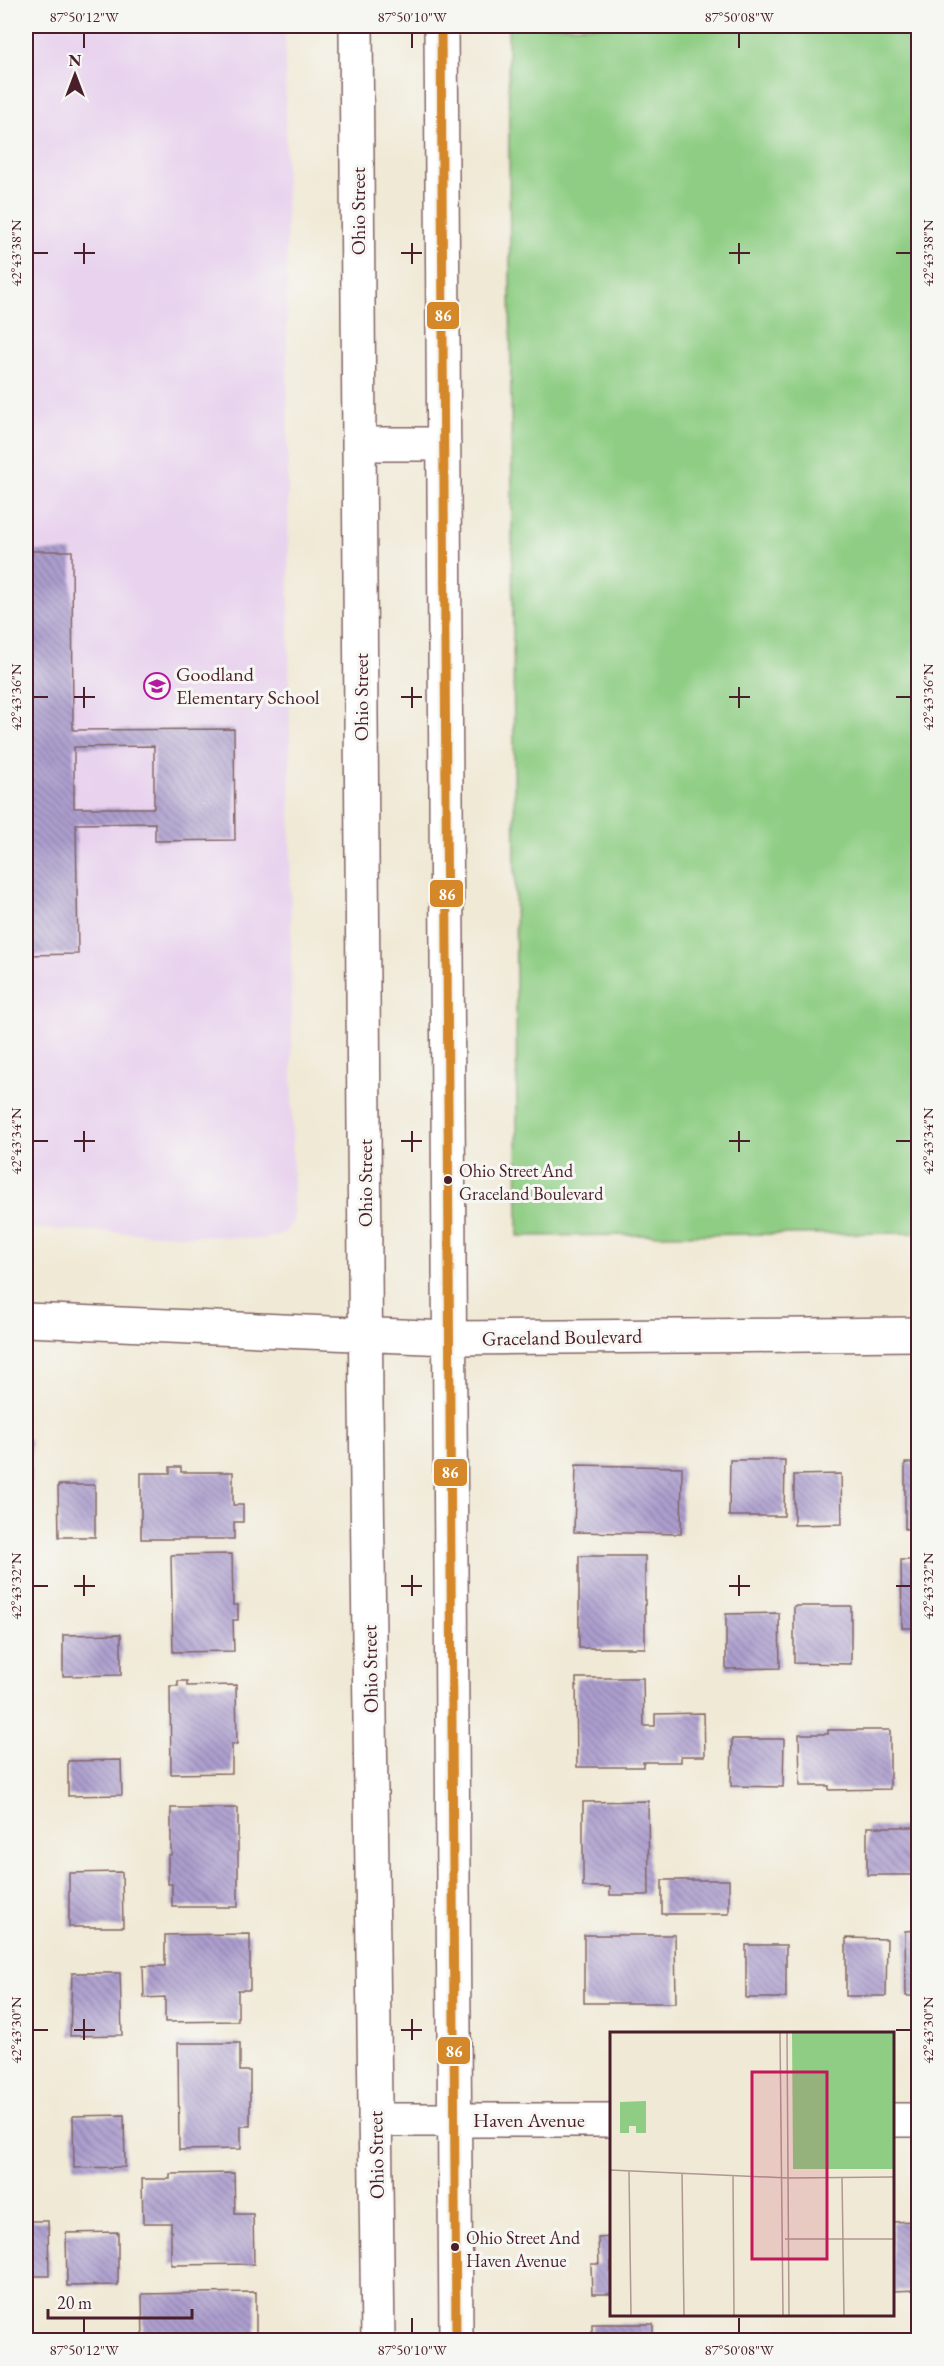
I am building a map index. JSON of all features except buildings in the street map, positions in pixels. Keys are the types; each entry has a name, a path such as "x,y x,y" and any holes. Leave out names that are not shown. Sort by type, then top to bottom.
{"street":[{"name":"Ohio Street","path":"356,26 366,1334 378,2340"},
{"path":"441,26 456,2340"},
{"path":"359,444 444,444"},
{"name":"Graceland Boulevard","path":"26,1320 449,1338 918,1334"},
{"name":"Haven Avenue","path":"375,2120 610,2120"},
{"path":"893,2120 918,2120"}],"shaded area":[{"name":"Goodland Elementary School","path":"26,26 285,26 293,1221 284,1233 264,1239 26,1228"}],"green space":[{"path":"508,26 918,26 918,1233 518,1236"}],"transit line":[{"name":"86","path":"441,26 456,2340"}],"place":[{"name":"Goodland Elementary School","path":"157,686"},
{"name":"Ohio Street And Graceland Boulevard","path":"448,1180"},
{"name":"Ohio Street And Haven Avenue","path":"455,2247"}]}
